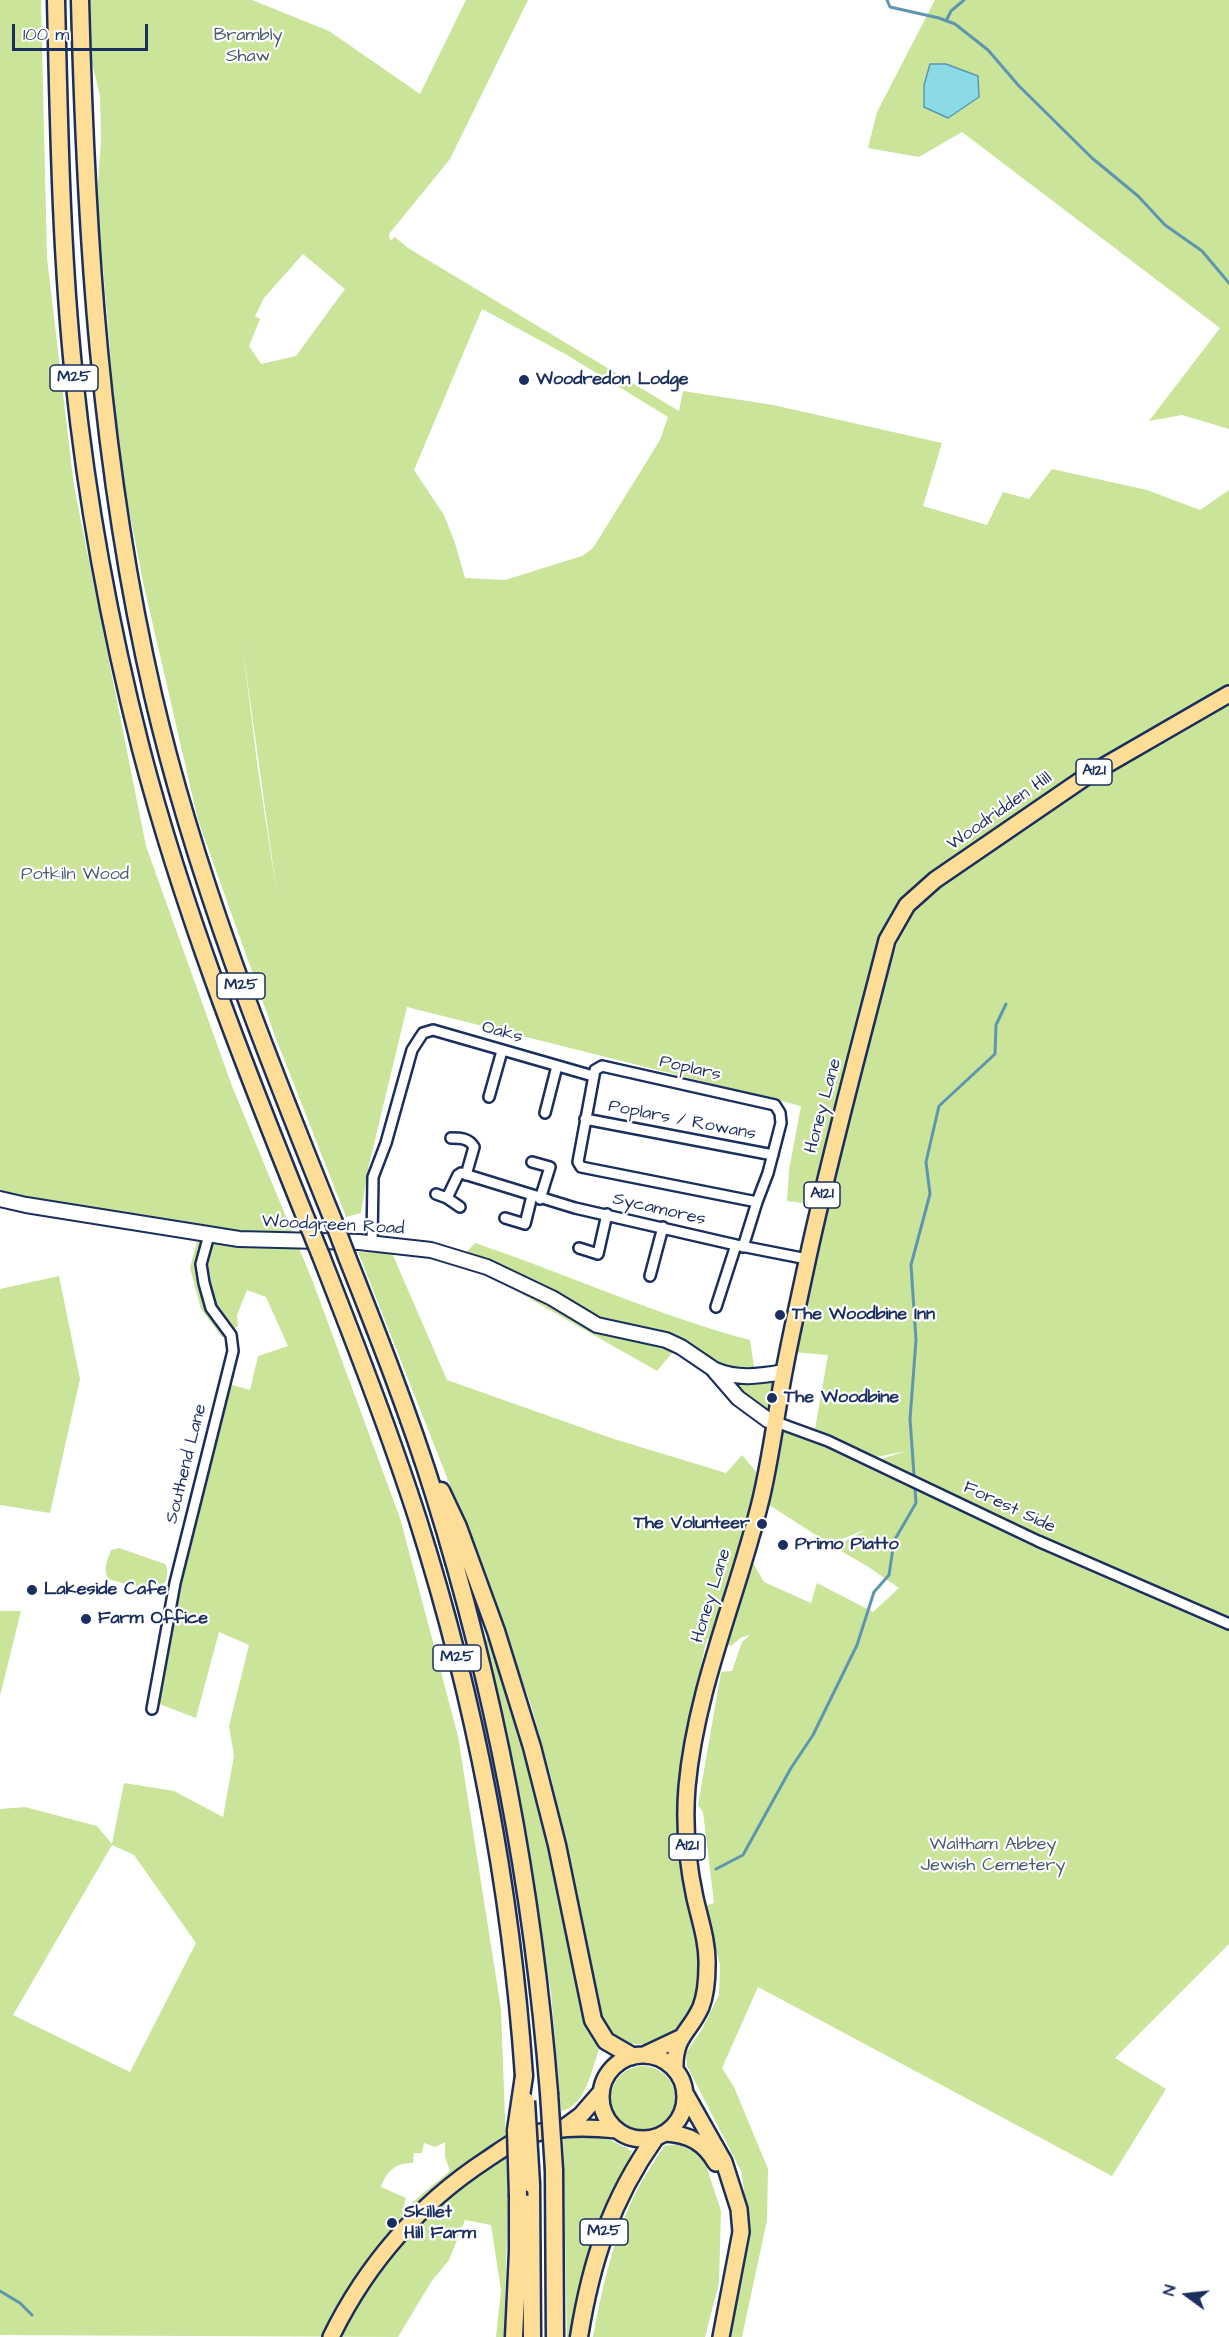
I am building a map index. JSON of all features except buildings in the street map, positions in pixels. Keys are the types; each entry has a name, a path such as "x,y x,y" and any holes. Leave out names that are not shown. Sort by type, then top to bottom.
{"highway":[{"name":"M25","path":"56,0 59,141 68,304 80,426 109,605 142,751 184,895 222,1004 321,1256 401,1469 431,1563 457,1657 479,1752 505,1896 517,1992 531,2184 532,2337"},
{"name":"M25","path":"80,0 86,184 97,350 114,490 133,599 166,746 209,892 260,1035 333,1220 417,1445 462,1590 498,1736 530,1916 549,2093 554,2170 555,2337"},
{"name":"M25","path":"417,1445 458,1527 515,1687 558,1845 593,2020 606,2041 638,2055"},
{"name":"M25","path":"514,2337 519,2242 516,2130 524,2076"},
{"name":"M25","path":"579,2337 587,2293 601,2240 626,2183 660,2135"}],"main road":[{"name":"Woodridden Hill","path":"897,920 907,905 934,880 1041,807 1134,747 1229,694"},
{"name":"Honey Lane","path":"675,2070 680,2038 701,2006 706,1989 705,1943 694,1894 686,1840 687,1789 692,1750 702,1701 757,1516 784,1372 825,1179 887,940 897,920"},
{"path":"562,2129 581,2115 601,2092 610,2071 618,2063 680,2038"},
{"path":"638,2055 663,2060 675,2070 685,2093 719,2152 733,2186 739,2209 741,2232 721,2337"},
{"path":"601,2092 603,2113 616,2130"},
{"path":"660,2135 680,2117 685,2093"},
{"path":"331,2337 347,2307 382,2253 453,2183 506,2147 529,2135 562,2129 616,2130 637,2139 681,2134 696,2139 710,2152 718,2165 729,2210 734,2265"}],"street":[{"name":"Oaks","path":"372,1244 373,1177 386,1143 412,1050 423,1033 433,1030 593,1076"},
{"path":"489,1097 502,1051"},
{"path":"545,1113 557,1066"},
{"name":"Poplars","path":"593,1076 595,1070 602,1066 775,1105 780,1113 781,1123 773,1155"},
{"path":"593,1076 578,1162 581,1167 757,1202"},
{"name":"Poplars / Rowans","path":"585,1119 773,1155"},
{"path":"447,1198 458,1175 466,1175 474,1147 471,1142 464,1139 451,1138"},
{"path":"716,1307 766,1181 773,1155"},
{"path":"505,1218 525,1224 550,1167 532,1162"},
{"name":"Sycamores","path":"466,1175 575,1208 807,1259"},
{"path":"436,1194 460,1207"},
{"name":"Woodgreen Road","path":"0,1199 209,1235 268,1241 372,1244 431,1250 487,1267 552,1298 597,1325 666,1340 699,1358 712,1368 738,1398 768,1420 776,1422"},
{"path":"579,1248 598,1254 607,1214"},
{"path":"650,1276 663,1227"},
{"name":"Southend Lane","path":"152,1709 175,1583 233,1351 231,1335 211,1308 204,1283 201,1264 209,1235"},
{"name":"Woodgreen Road","path":"712,1368 734,1377 784,1372"},
{"name":"Forest Side","path":"776,1422 828,1441 1038,1540 1229,1624"}],"green space":[{"name":"Potkiln Wood","path":"0,0 41,0 47,258 74,486 146,846 232,1086 313,1282 400,1518 458,1736 501,2009 508,2201 504,2337 496,2337 501,2290 491,2225 465,2220 449,2260 431,2282 398,2337 0,2335 0,1809 25,1807 97,1826 112,1844 124,1783 174,1791 223,1817 234,1756 229,1726 249,1645 219,1632 196,1718 149,1700 219,1381 250,1390 258,1356 288,1346 266,1297 247,1290 237,1315 238,1326 222,1337 201,1309 190,1268 198,1238 116,1229 0,1206","holes":["112,1845 134,1855 196,1943 130,2072 13,2015","445,2142 445,2157 450,2171 403,2210 406,2198 381,2187 386,2177 397,2166 413,2163 414,2153 422,2153 424,2143 435,2147"]},
{"name":"Brambly Shaw","path":"90,0 252,0 329,31 420,94 466,0 528,0 450,159 389,234 390,241 395,237 408,248 679,411 683,391 773,405 942,443 923,506 987,525 1003,492 1029,499 1052,469 1147,490 1200,510 1229,490 1229,687 904,902 818,1186 811,1181 813,1204 787,1201 789,1170 801,1106 407,1007 368,1169 361,1213 346,1217 275,1036 198,820 143,582 119,458 97,196 101,140 100,96 91,59","holes":["303,254 345,289 296,356 261,364 249,346 260,319 255,316 264,298","482,309 567,355 668,417 660,440 593,548 582,556 505,580 465,578 444,515 414,470","243,651 277,895 258,770"]},
{"path":"935,0 1229,0 1229,429 1182,415 1149,421 1220,328 962,132 919,157 868,148 877,112"},
{"name":"Waltham Abbey Jewish Cemetery","path":"1229,703 1229,1944 1115,2058 1166,2089 1112,2176 758,1987 722,2068 734,2087 768,2169 767,2220 742,2337 727,2337 738,2294 748,2214 741,2171 687,2066 686,2053 702,2029 719,1995 720,1965 704,1906 714,1903 703,1812 698,1805 721,1672 732,1671 742,1642 750,1635 742,1637 731,1646 707,1639 684,1748 678,1817 683,1878 699,1956 698,1985 693,2003 685,2018 674,2031 661,2040 647,2044 632,2043 617,2037 602,2023 551,1778 531,1705 459,1508 358,1252 392,1253 447,1380 614,1439 726,1473 742,1455 757,1473 756,1491 742,1544 764,1582 811,1603 817,1583 873,1612 899,1588 834,1547 867,1529 830,1544 769,1505 782,1428 866,1464 906,1451 872,1458 815,1429 828,1355 791,1352 827,1207 849,1104 880,989 906,920 929,893 1118,764"},
{"path":"475,1243 680,1319 750,1340 755,1373 715,1368 681,1342 657,1371 460,1259"},
{"path":"59,1276 80,1379 50,1513 0,1505 0,1289"},
{"path":"742,1381 774,1381 775,1386 771,1411 767,1412 749,1401 734,1385"},
{"path":"119,1548 165,1564 167,1578 160,1591 155,1592 108,1579 106,1568 108,1558 111,1550"},
{"path":"0,1611 21,1611 0,1696"},
{"path":"493,1637 551,1845 584,2025 599,2050 582,2095 569,2108 561,2111 551,1993 509,1745 485,1640"},
{"path":"637,2066 649,2066 666,2075 673,2086 675,2098 673,2110 666,2121 649,2130 637,2130 625,2125 616,2116 611,2104 611,2092 616,2080 625,2071"},
{"path":"563,2131 603,2136 632,2151 616,2192 577,2337 567,2337"},
{"path":"678,2144 703,2156 721,2211 719,2283 705,2337 593,2337 607,2271 629,2207 664,2146"}],"water":[{"path":"930,64 946,64 978,76 979,97 948,118 924,107 924,85"}],"waterway":[{"path":"887,0 890,7 955,24 988,50 1019,86 1092,158 1138,196 1165,225 1202,251 1229,283"},
{"path":"946,21 951,11 964,0"},
{"path":"716,1869 743,1855 791,1768 813,1735 857,1645 874,1592 889,1575 894,1541 916,1503 910,1419 916,1340 911,1265 930,1194 926,1162 939,1106 995,1054 996,1025 1006,1004"},
{"path":"0,2291 20,2303 32,2315"}],"place":[{"name":"Woodredon Lodge","path":"524,380"},
{"name":"The Woodbine Inn","path":"780,1315"},
{"name":"The Woodbine","path":"772,1398"},
{"name":"The Volunteer","path":"762,1524"},
{"name":"Primo Piatto","path":"783,1545"},
{"name":"Lakeside Cafe","path":"32,1590"},
{"name":"Farm Office","path":"86,1619"},
{"name":"Skillet Hill Farm","path":"392,2223"}]}
